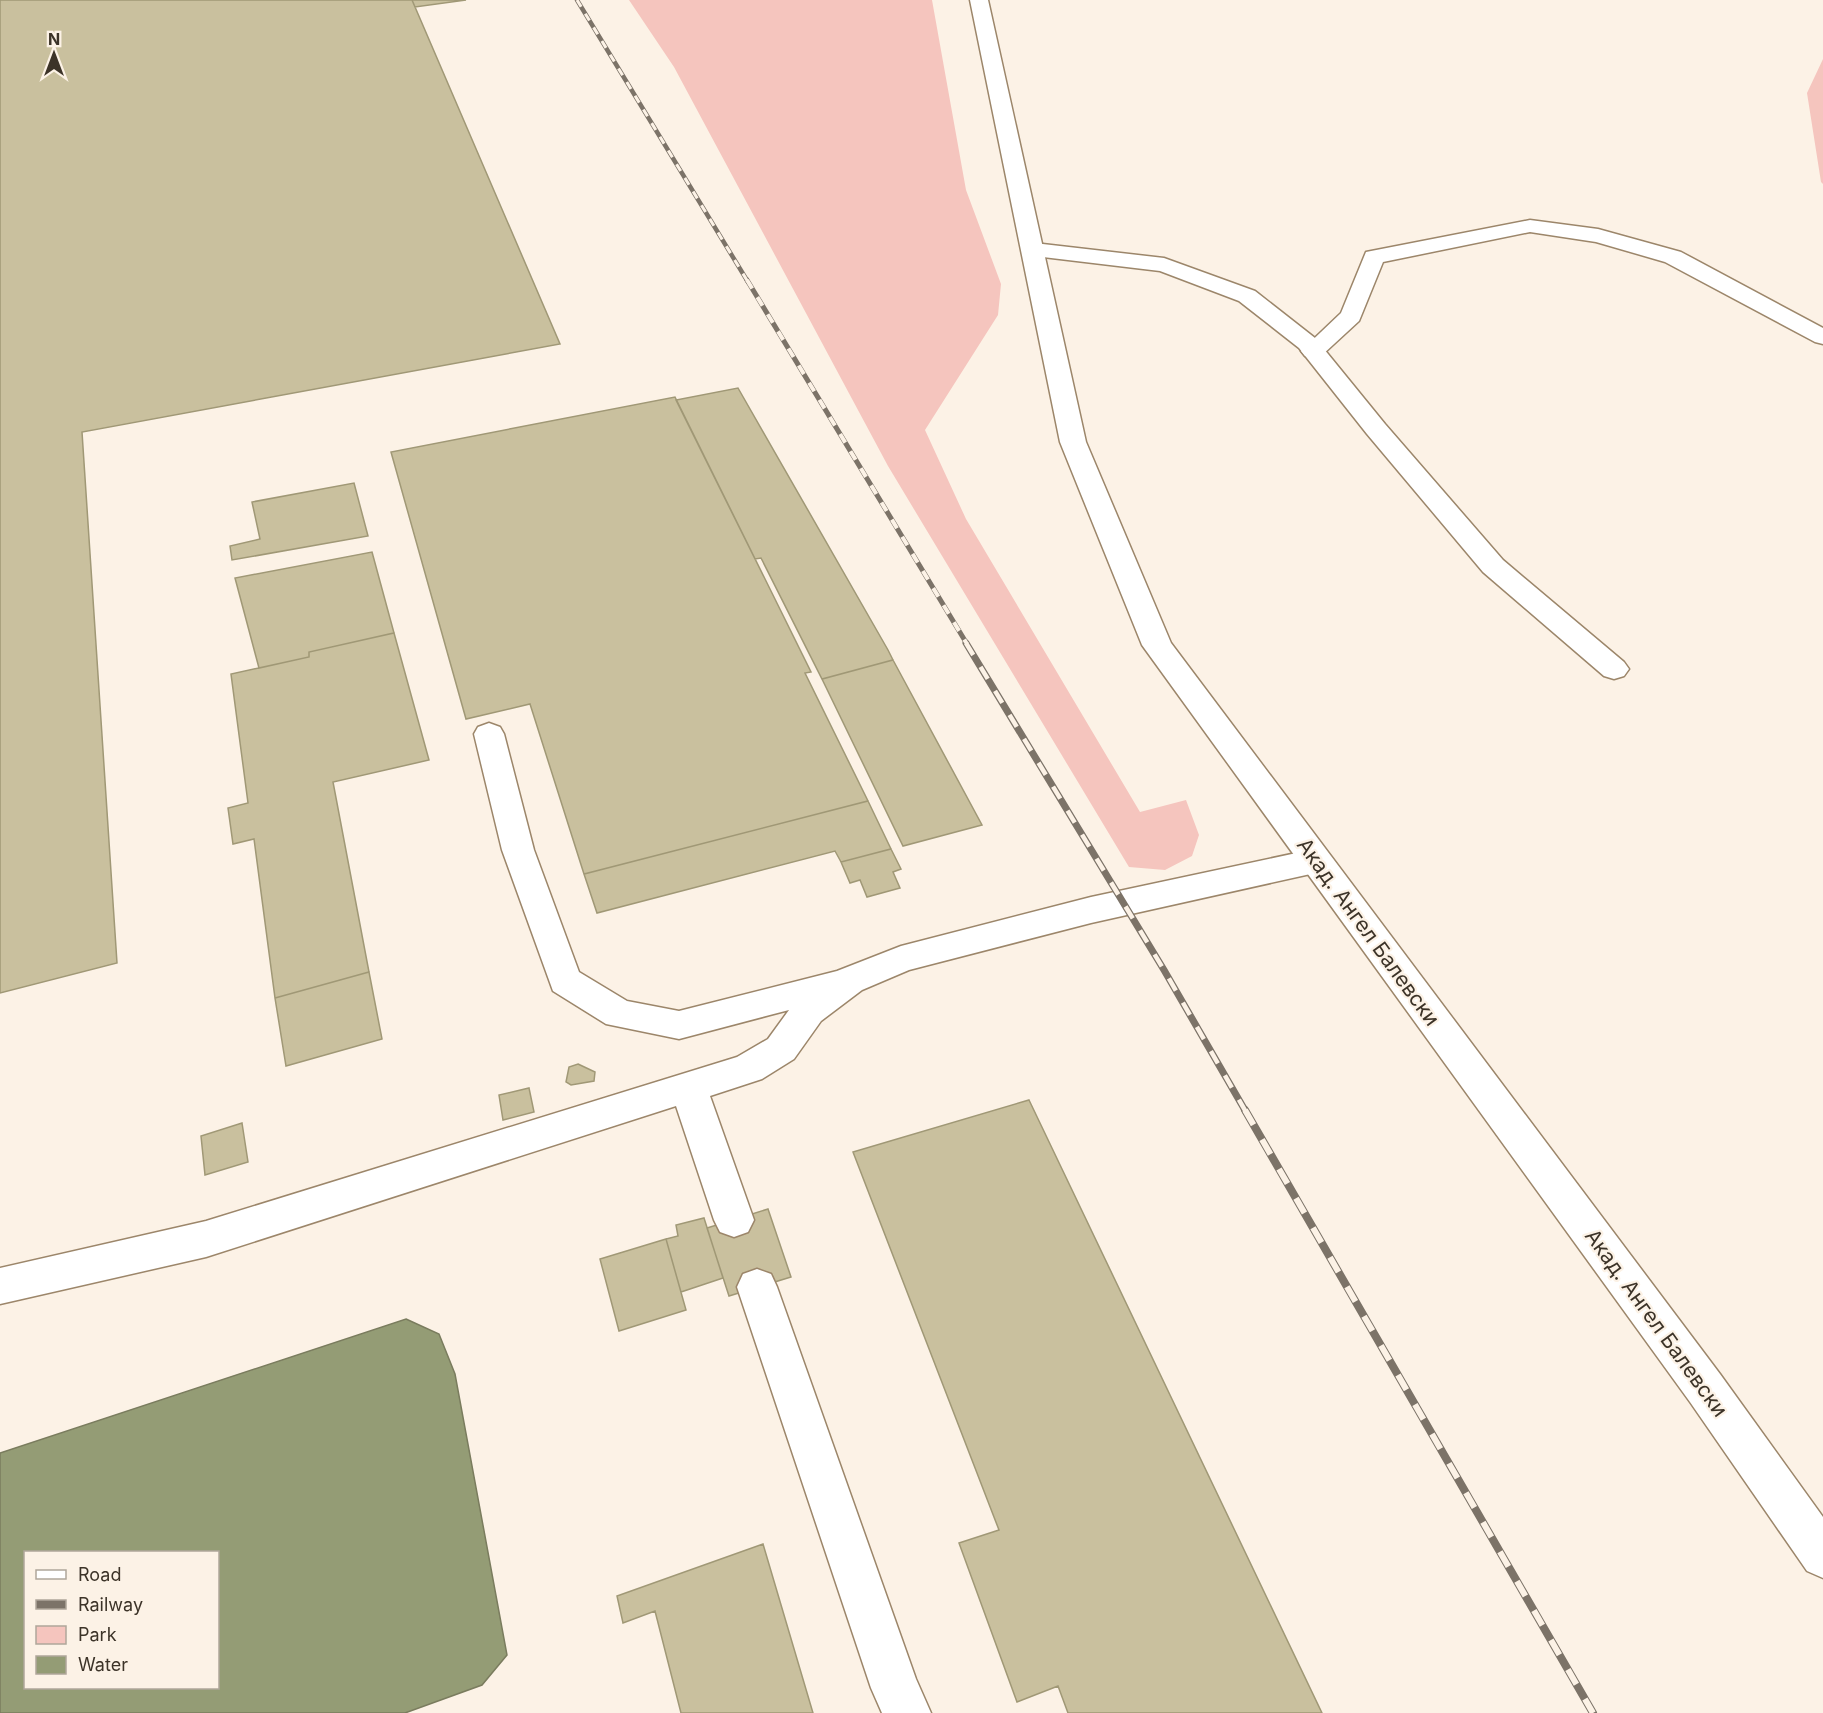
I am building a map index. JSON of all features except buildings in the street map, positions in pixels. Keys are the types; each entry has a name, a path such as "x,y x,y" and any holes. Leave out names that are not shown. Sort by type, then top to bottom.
{"street":[{"name":"Акад. Ангел Балевски","path":"979,0 1073,442 1157,645 1705,1388 1823,1555"},
{"path":"1313,351 1351,316 1374,257 1530,226 1598,236 1672,257 1823,337"},
{"path":"1034,250 1164,265 1247,296 1307,343 1376,429 1493,566 1614,669"},
{"path":"489,734 518,850 565,981 619,1014 679,1025 850,980 901,959 973,939 1091,910 1315,861"},
{"path":"0,1286 206,1239 749,1068 781,1049 808,1011 850,980"},
{"path":"688,1086 734,1220"},
{"path":"757,1287 895,1688 907,1713"}],"green space":[{"path":"629,0 932,0 966,190 1001,284 998,315 925,430 966,519 1140,812 1186,800 1199,835 1192,856 1165,870 1129,867 888,466 674,67"},
{"path":"1823,59 1823,184 1807,93"}],"water":[{"path":"406,1319 439,1334 455,1374 507,1655 482,1685 405,1713 0,1713 0,1453"}],"railway":[{"path":"577,0 748,282"},
{"path":"747,280 967,644"},
{"path":"966,643 1164,970 1246,1112"},
{"path":"1245,1110 1593,1713"}]}
